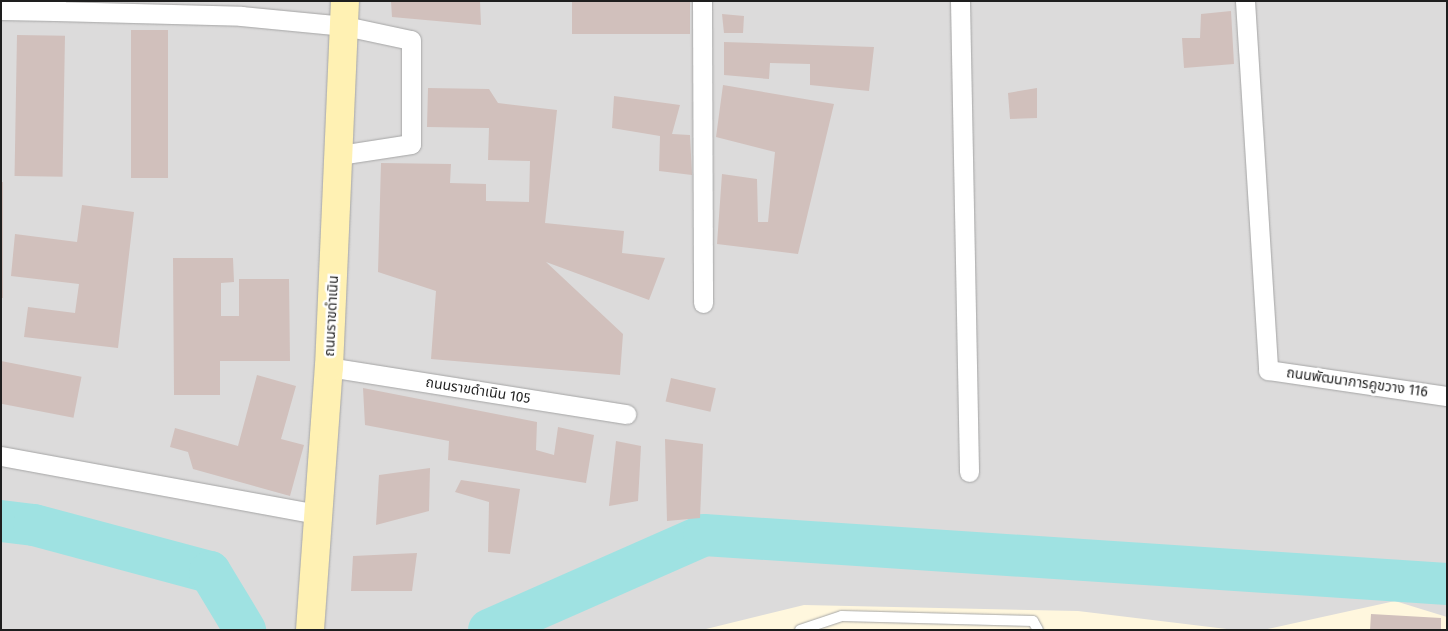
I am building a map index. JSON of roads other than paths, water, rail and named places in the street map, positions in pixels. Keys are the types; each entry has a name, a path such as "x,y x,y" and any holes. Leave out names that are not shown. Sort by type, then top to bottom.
{"main road":[{"name":"ถนนราขดำเนิน","path":"310,629 329,367 345,13"}],"street":[{"path":"702,1 703,303"},
{"path":"960,1 969,472"},
{"name":"ถนนพัฒนาการคูขวาง 116","path":"1245,1 1268,370 1447,396"},
{"path":"1,10 56,6 242,9 345,13 411,40 411,144 339,155"},
{"name":"ถนนราขดำเนิน 105","path":"329,367 626,414"},
{"path":"1,456 317,514"}],"lane":[{"path":"800,630 842,616 1034,622 1038,630"}],"waterway":[{"path":"1,521 34,525 210,572 245,630"},
{"path":"489,630 704,535 1447,584"}]}
